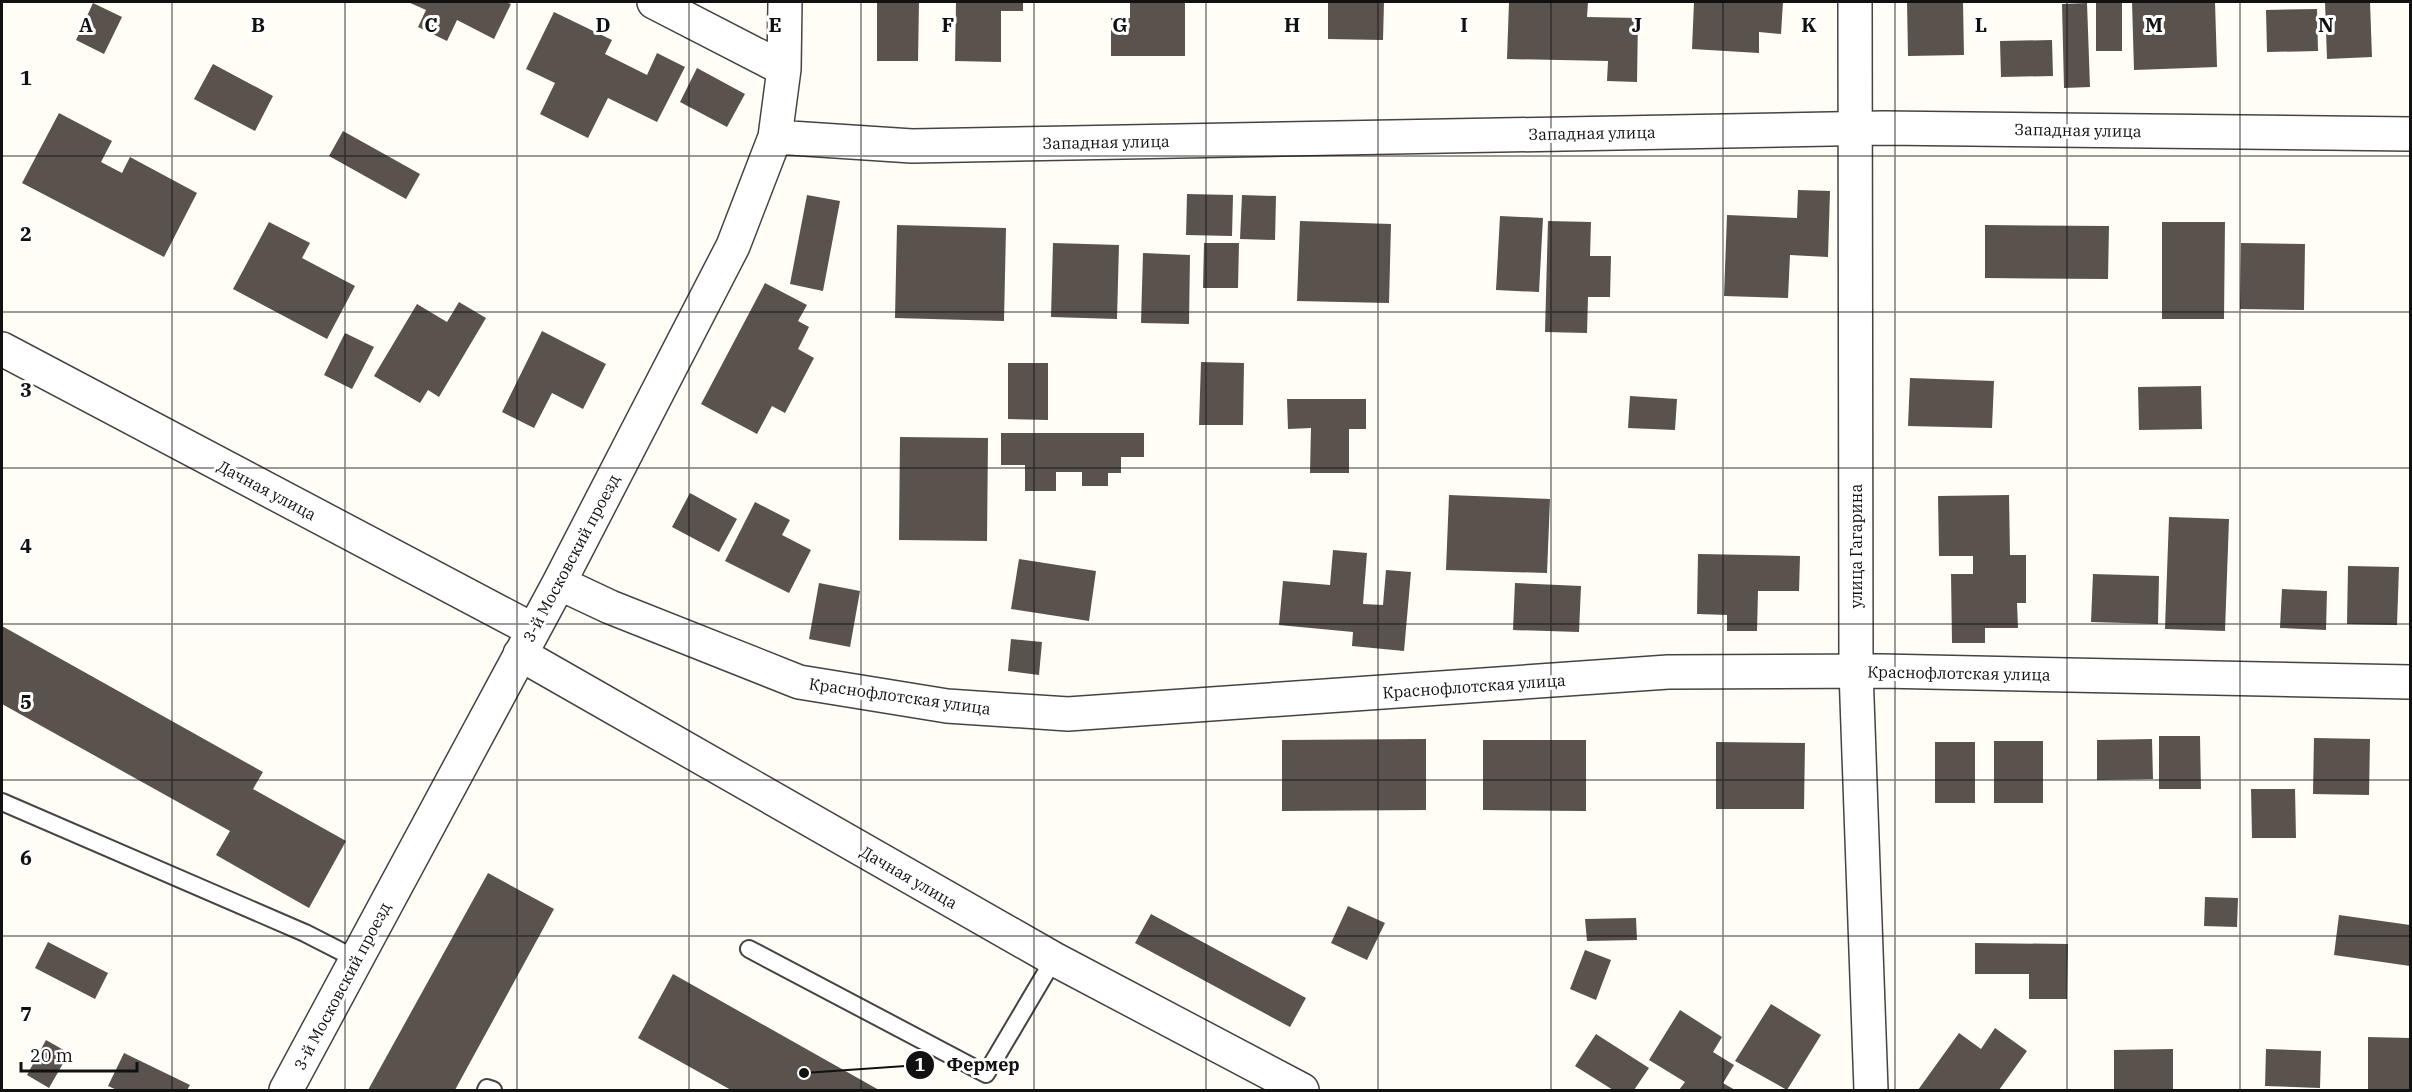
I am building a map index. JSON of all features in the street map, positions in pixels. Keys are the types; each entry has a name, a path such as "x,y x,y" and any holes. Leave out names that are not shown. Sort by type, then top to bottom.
{"street":[{"path":"654,2 784,69"},
{"name":"3-й Московский проезд","path":"286,1090 559,583 733,246 775,137 784,69 785,2"},
{"name":"улица Гагарина","path":"1855,2 1856,671 1871,1090"},
{"name":"Западная улица","path":"775,137 912,146 1855,128 2410,134"},
{"name":"Дачная улица","path":"2,349 527,642 1053,959 1293,1089"},
{"name":"Краснофлотская улица","path":"559,583 610,608 799,682 947,706 1068,714 1668,672 1856,671 2410,682"}],"lane":[{"path":"2,802 305,933 356,959"},
{"path":"749,949 986,1074 1053,959"},
{"path":"486,1090 487,1088 493,1090"}],"building":[{"path":"408,2 505,2 511,4 494,39 457,20 447,41 418,27 426,10"},
{"path":"877,2 919,2 918,61 877,61"},
{"path":"956,2 1023,2 1023,11 1001,11 1001,62 955,61"},
{"path":"1130,2 1185,2 1185,56 1111,56 1111,18 1130,18"},
{"path":"1328,2 1384,2 1383,40 1328,39"},
{"path":"1509,2 1588,2 1587,17 1638,18 1637,82 1607,81 1608,61 1507,59"},
{"path":"1694,2 1783,2 1781,34 1759,32 1759,53 1692,49"},
{"path":"1907,2 1963,2 1964,55 1908,56"},
{"path":"2096,2 2122,2 2122,51 2096,51"},
{"path":"2132,2 2215,2 2217,67 2134,70"},
{"path":"2325,2 2370,2 2372,57 2327,59"},
{"path":"93,3 122,17 104,54 76,40"},
{"path":"2087,3 2090,87 2064,88 2062,4"},
{"path":"2317,9 2318,51 2267,52 2266,10"},
{"path":"554,12 612,40 605,54 647,75 657,53 685,67 657,122 608,98 588,138 540,114 555,83 526,69"},
{"path":"2052,40 2053,76 2001,77 2000,41"},
{"path":"213,64 273,96 255,131 194,99"},
{"path":"697,68 745,94 727,127 680,102"},
{"path":"59,113 112,141 101,162 122,173 130,157 197,193 164,257 22,183"},
{"path":"343,131 420,174 406,199 329,156"},
{"path":"1798,190 1830,191 1828,257 1790,255 1788,298 1724,296 1727,215 1797,218"},
{"path":"1187,194 1233,195 1232,236 1186,235"},
{"path":"807,195 840,201 823,291 790,284"},
{"path":"1242,195 1276,196 1275,240 1240,239"},
{"path":"1500,216 1543,218 1539,292 1496,290"},
{"path":"1300,221 1391,224 1389,303 1297,301"},
{"path":"1548,221 1591,222 1590,256 1611,256 1610,297 1588,297 1587,333 1545,332"},
{"path":"269,222 310,243 302,258 355,286 327,339 233,289"},
{"path":"2162,222 2225,222 2224,319 2162,319"},
{"path":"897,225 1006,228 1004,321 895,318"},
{"path":"1985,225 2109,226 2108,279 1985,278"},
{"path":"1053,243 1119,245 1117,319 1051,317"},
{"path":"1204,243 1239,243 1238,288 1203,288"},
{"path":"2241,243 2305,244 2304,310 2240,309"},
{"path":"1143,253 1190,255 1189,324 1141,323"},
{"path":"765,283 807,305 798,321 809,327 798,349 814,358 785,413 772,406 757,434 701,404"},
{"path":"459,302 486,318 439,397 428,390 420,403 374,376 417,304 447,322"},
{"path":"542,331 606,364 583,409 552,393 534,428 502,412"},
{"path":"345,333 374,347 352,389 324,375"},
{"path":"1201,362 1244,363 1243,425 1199,425"},
{"path":"1008,363 1048,363 1048,420 1008,419"},
{"path":"1910,378 1994,381 1992,428 1908,426"},
{"path":"2201,386 2202,429 2139,430 2138,387"},
{"path":"1630,396 1677,399 1675,430 1628,428"},
{"path":"1287,399 1366,399 1366,429 1349,429 1349,473 1310,473 1311,428 1288,429"},
{"path":"1001,433 1144,433 1144,457 1121,457 1121,473 1108,473 1108,486 1082,486 1082,472 1056,472 1056,491 1025,491 1025,465 1001,465"},
{"path":"900,437 988,438 987,541 899,540"},
{"path":"690,493 737,519 719,552 672,527"},
{"path":"1449,495 1550,499 1547,573 1446,570"},
{"path":"2009,495 2010,555 2026,555 2026,603 2017,603 2018,628 1985,628 1985,643 1952,643 1951,574 1973,574 1973,556 1939,556 1938,496"},
{"path":"755,502 790,520 782,535 811,550 789,593 725,561"},
{"path":"2169,517 2229,519 2225,631 2165,629"},
{"path":"1333,550 1367,553 1363,604 1383,605 1386,570 1411,572 1404,651 1352,646 1353,632 1279,625 1283,581 1330,585"},
{"path":"1698,554 1800,556 1799,591 1758,591 1757,631 1727,631 1727,615 1697,614"},
{"path":"1019,559 1096,571 1089,621 1011,609"},
{"path":"2348,566 2399,567 2397,625 2347,624"},
{"path":"2093,574 2159,576 2158,624 2091,622"},
{"path":"819,583 860,591 850,647 809,639"},
{"path":"1515,583 1581,586 1579,632 1513,630"},
{"path":"2282,589 2327,591 2326,630 2280,628"},
{"path":"2,626 263,772 253,789 346,841 309,908 216,855 230,831 2,704"},
{"path":"1011,639 1042,642 1039,675 1008,671"},
{"path":"2159,736 2200,736 2201,789 2159,789"},
{"path":"2314,738 2370,739 2369,795 2313,794"},
{"path":"1426,739 1426,810 1282,811 1282,740"},
{"path":"2152,739 2153,779 2097,780 2097,740"},
{"path":"1483,740 1586,740 1586,811 1483,810"},
{"path":"1994,741 2043,741 2043,803 1994,803"},
{"path":"1716,742 1805,743 1804,809 1716,809"},
{"path":"1935,742 1975,742 1975,803 1935,803"},
{"path":"2251,789 2295,789 2296,838 2252,838"},
{"path":"488,873 554,909 455,1090 368,1090"},
{"path":"2205,897 2238,898 2237,927 2204,926"},
{"path":"1348,906 1385,923 1367,960 1331,943"},
{"path":"1151,914 1306,998 1290,1027 1135,943"},
{"path":"2339,915 2410,925 2410,966 2334,955"},
{"path":"1636,918 1637,940 1587,941 1585,919"},
{"path":"48,942 108,973 95,999 35,968"},
{"path":"1975,943 2068,944 2067,999 2029,999 2029,974 1975,974"},
{"path":"1585,950 1611,960 1596,1000 1570,989"},
{"path":"673,974 879,1090 731,1090 638,1038"},
{"path":"1771,1004 1821,1035 1787,1090 1735,1061"},
{"path":"1680,1010 1722,1037 1713,1052 1734,1065 1723,1083 1735,1090 1679,1090 1685,1082 1649,1060"},
{"path":"1995,1028 2027,1051 1999,1090 1918,1090 1959,1033 1981,1049"},
{"path":"1596,1034 1649,1068 1634,1090 1613,1090 1575,1066"},
{"path":"2368,1037 2410,1038 2410,1090 2368,1090"},
{"path":"46,1040 69,1053 49,1088 27,1075"},
{"path":"2173,1049 2173,1090 2114,1090 2114,1050"},
{"path":"2266,1049 2321,1051 2320,1088 2265,1086"},
{"path":"124,1053 190,1085 187,1090 117,1090 108,1086"}],"place":[{"name":"Фермер","path":"804,1073"}]}
